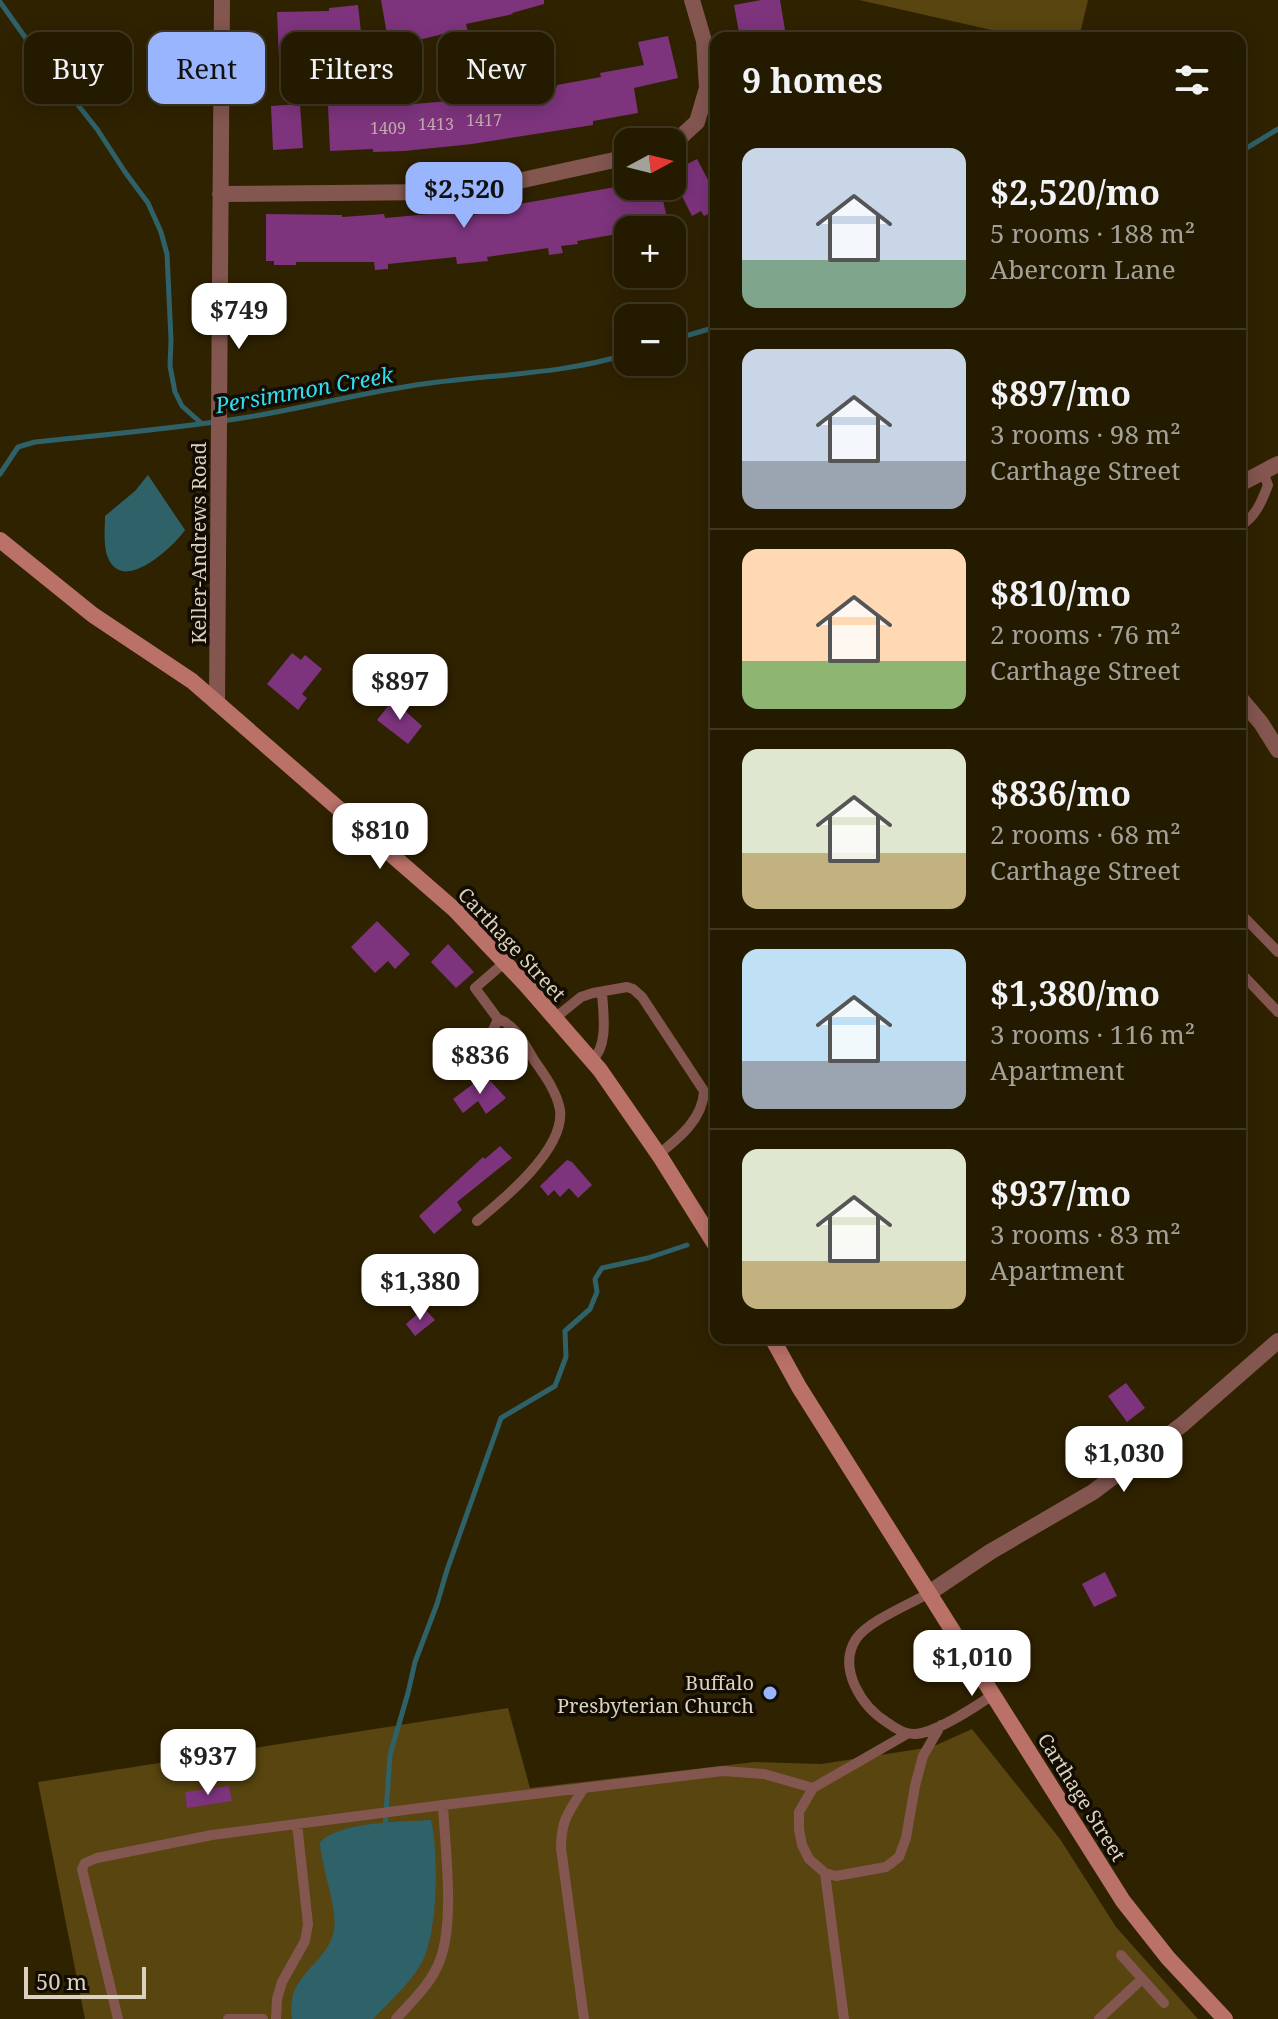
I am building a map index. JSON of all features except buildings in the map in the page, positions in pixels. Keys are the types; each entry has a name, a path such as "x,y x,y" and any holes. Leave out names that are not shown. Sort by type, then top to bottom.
{"main road":[{"name":"Carthage Street","path":"0,540 93,615 192,681 455,910 592,1060 659,1154 710,1236"},
{"name":"Carthage Street","path":"775,1344 799,1387 1123,1901 1168,1958 1225,2019"}],"street":[{"name":"Keller-Andrews Road","path":"217,703 222,0"},
{"path":"686,132 697,122 707,88 704,41 692,0"},
{"path":"220,194 436,192 491,187 614,160"},
{"path":"1246,481 1270,468"},
{"path":"1246,705 1278,750"},
{"path":"929,1593 990,1552 1093,1492 1183,1424 1278,1341"}],"lane":[{"path":"1246,523 1261,503 1270,468"},
{"path":"1246,919 1278,952"},
{"path":"477,1221 500,1203 538,1163 560,1122 560,1108 554,1092 539,1067 515,1031 506,1021 498,1019 475,988 505,962"},
{"path":"1246,978 1278,1012"},
{"path":"555,1018 581,997 627,987 642,997 704,1091 699,1110 686,1131 659,1154"},
{"path":"592,1060 601,1049 602,992"},
{"path":"456,1052 471,1051 490,1037 498,1019"},
{"path":"907,1734 881,1719 865,1702 850,1670 850,1653 857,1638 868,1626 929,1593"},
{"path":"941,1725 923,1756 906,1838 899,1857 886,1867 836,1876 825,1873 809,1859 802,1845 799,1812 813,1788 907,1734 917,1734 941,1725 994,1694"},
{"path":"118,2019 82,1869 85,1863 97,1858 212,1835 723,1771 764,1774 813,1788"},
{"path":"584,1788 566,1816 561,1832 584,2019"},
{"path":"396,2019 433,1975 445,1941 448,1900 443,1805"},
{"path":"276,2019 282,1982 305,1941 308,1924 297,1824"},
{"path":"825,1873 844,2019"},
{"path":"1121,1955 1164,2003"},
{"path":"1099,2019 1142,1979"},
{"path":"228,2019 263,2019"}],"shaded area":[{"path":"859,0 1088,0 1080,32 1000,32"},
{"path":"508,1708 530,1788 755,1762 821,1764 932,1747 972,1729 1060,1839 1116,1927 1198,2019 85,2019 38,1782"}],"water":[{"path":"148,475 185,530 173,544 144,566 125,571 117,569 108,559 105,516 135,491"},
{"path":"431,1820 436,1872 434,1913 427,1949 417,1970 373,2019 292,2019 291,2005 295,1990 326,1949 334,1930 334,1910 320,1842 330,1835 357,1826"}],"waterway":[{"path":"0,2 97,129 148,203 167,254 170,366 175,392 182,406 200,422"},
{"name":"Persimmon Creek","path":"1246,148 1278,129"},
{"name":"Persimmon Creek","path":"686,336 710,329"},
{"name":"Persimmon Creek","path":"0,474 18,447 35,442 236,419 410,386 547,371 614,358"},
{"path":"385,1827 390,1755 415,1662 501,1418 555,1386 566,1357 565,1331 590,1309 597,1292 595,1279 602,1268 687,1245"}],"place":[{"name":"Buffalo Presbyterian Church","path":"770,1693"}]}
